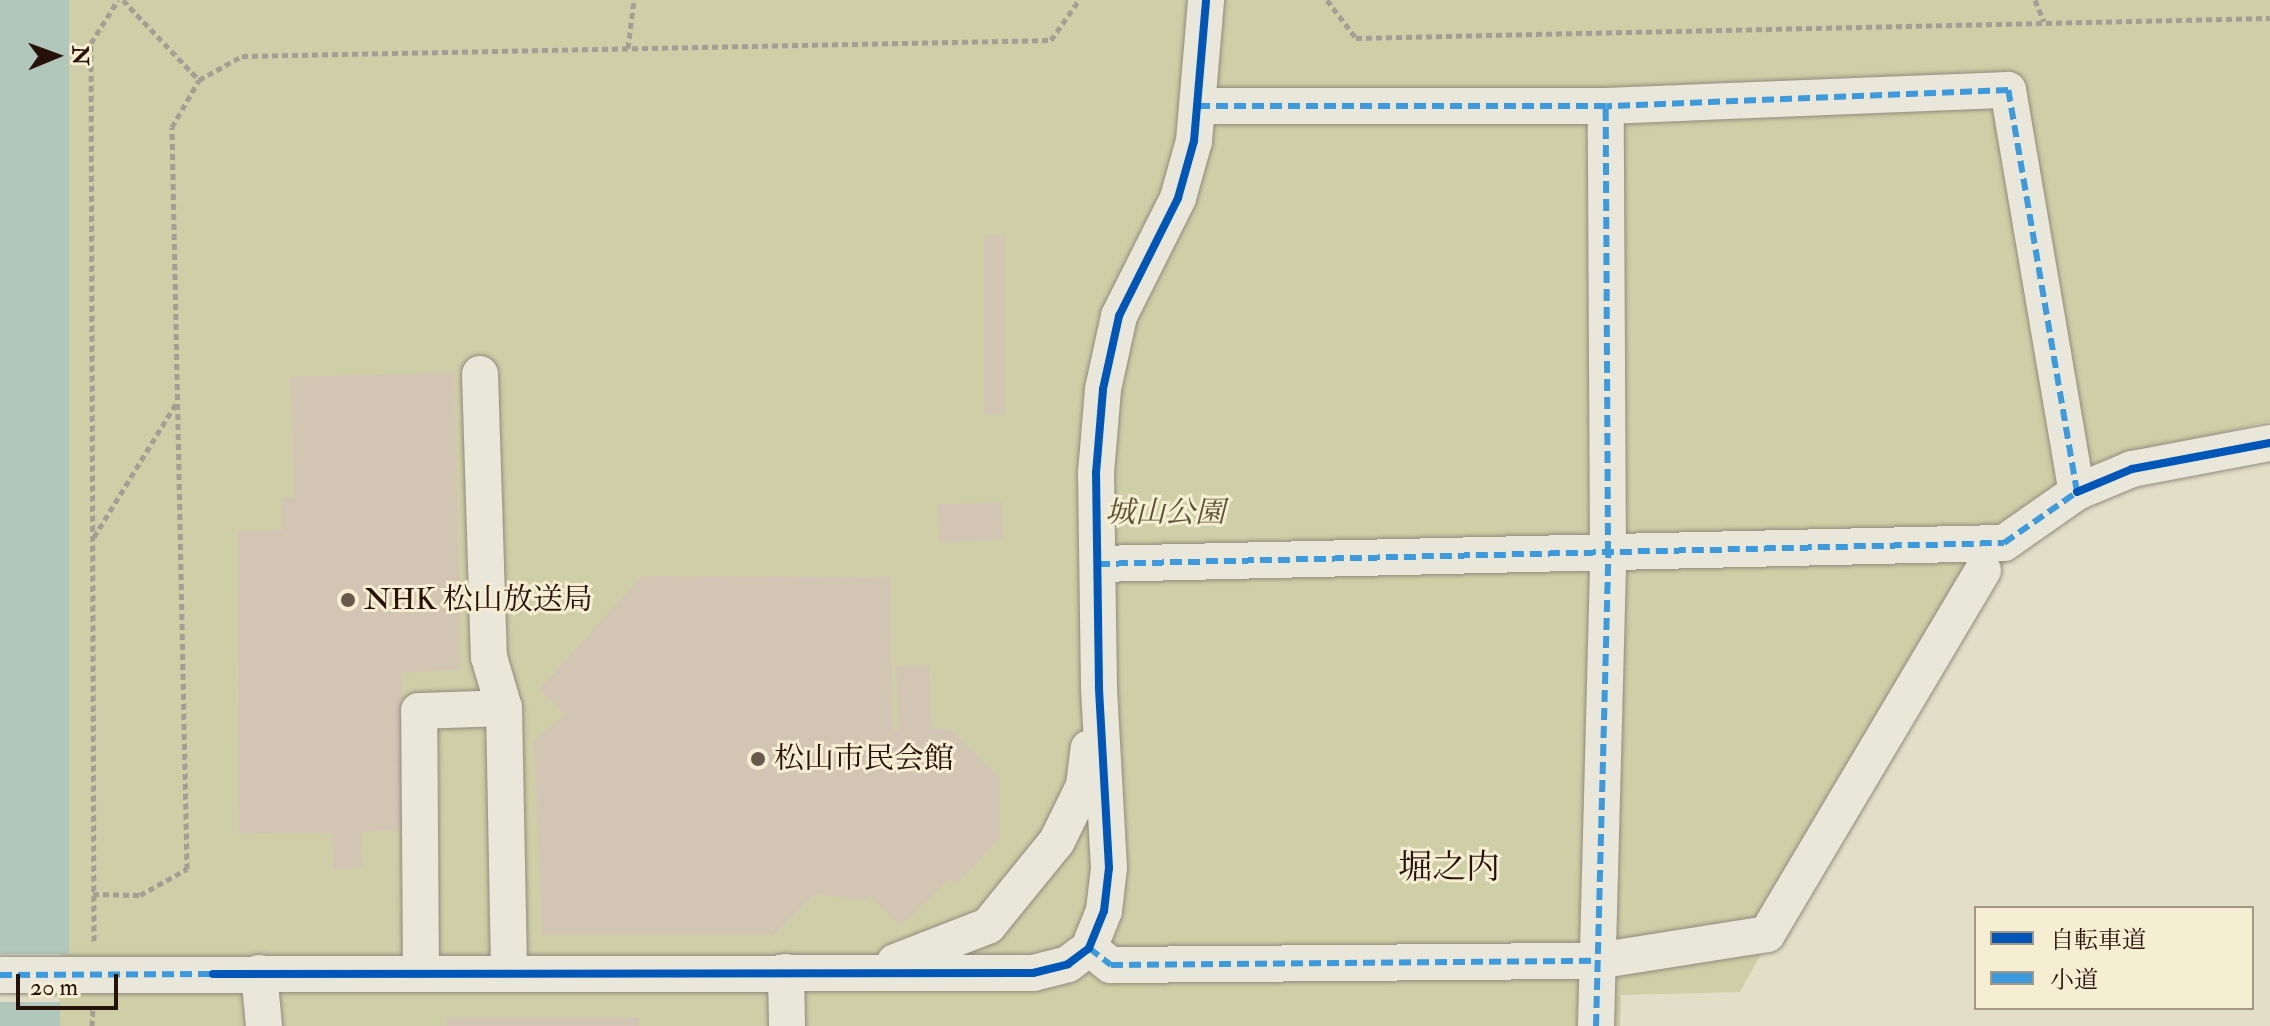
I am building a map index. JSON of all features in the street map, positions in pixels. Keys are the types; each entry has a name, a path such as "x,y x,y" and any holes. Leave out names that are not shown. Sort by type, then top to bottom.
{"street":[{"path":"0,975 1033,973 1068,964 1089,948 1104,911 1109,868 1099,687 1096,473 1106,374 1119,316 1178,198 1199,106 1206,0"},
{"path":"1199,106 1606,106 2008,90 2077,492"},
{"path":"1596,1026 1608,553 1606,106"},
{"path":"480,374 489,657 504,708 509,972"},
{"path":"1098,564 2004,543 2077,492 2132,469 2270,443"},
{"path":"1089,948 1111,965 1597,961 1767,934 1983,570"},
{"path":"867,971 929,952 988,926 1057,841 1084,786 1099,687"},
{"path":"421,972 419,711 504,708"},
{"path":"988,926 995,954 1005,965 1033,973"},
{"path":"786,972 787,1026"},
{"path":"259,973 264,1026"}],"path":[{"path":"92,1026 78,973 93,894 91,43 120,0 199,80"},
{"path":"628,48 634,0"},
{"path":"93,894 140,895 187,869 172,127 199,80 242,56 1051,40 1079,0"},
{"path":"1327,0 1356,38 2270,18"},
{"path":"2035,0 2044,22"},
{"path":"93,538 177,402"}],"green space":[{"name":"城山公園","path":"69,0 2270,0 2270,421 2100,462 2100,500 2018,553 1952,610 1740,992 1621,995 1620,1026 59,1026"}],"shaded area":[{"path":"0,0 69,0 69,954 0,954"},
{"path":"0,1002 60,1002 60,1026 0,1026"}],"building":[{"path":"984,235 1005,235 1005,415 984,415"},
{"name":"NHK 松山放送局","path":"455,372 460,670 402,673 404,830 361,832 362,868 333,869 332,833 239,834 238,530 282,530 282,497 294,497 291,377"},
{"path":"1002,502 1003,540 939,542 938,504"},
{"name":"松山市民会館","path":"642,576 891,577 892,730 899,730 896,665 929,665 932,729 951,729 1000,778 1000,838 956,885 949,879 900,926 870,895 866,901 815,894 774,935 542,935 534,740 565,715 539,689"},
{"path":"447,1017 639,1017 639,1026 447,1026"}],"marked path":[{"path":"1098,564 2004,543 2077,492 2008,90 1606,106 1199,106"},
{"path":"1596,1026 1608,553 1606,106"},
{"path":"1089,948 1111,965 1597,961"},
{"path":"0,975 213,974"}],"cycle path":[{"path":"213,974 1033,973 1068,964 1089,948 1104,911 1109,868 1099,687 1096,473 1103,389 1119,316 1178,198 1194,141 1206,0"},
{"path":"2077,492 2132,469 2270,443"}],"place":[{"name":"NHK 松山放送局","path":"348,600"},
{"name":"松山市民会館","path":"758,759"}],"district":[{"name":"堀之内","path":"1449,868"}]}
